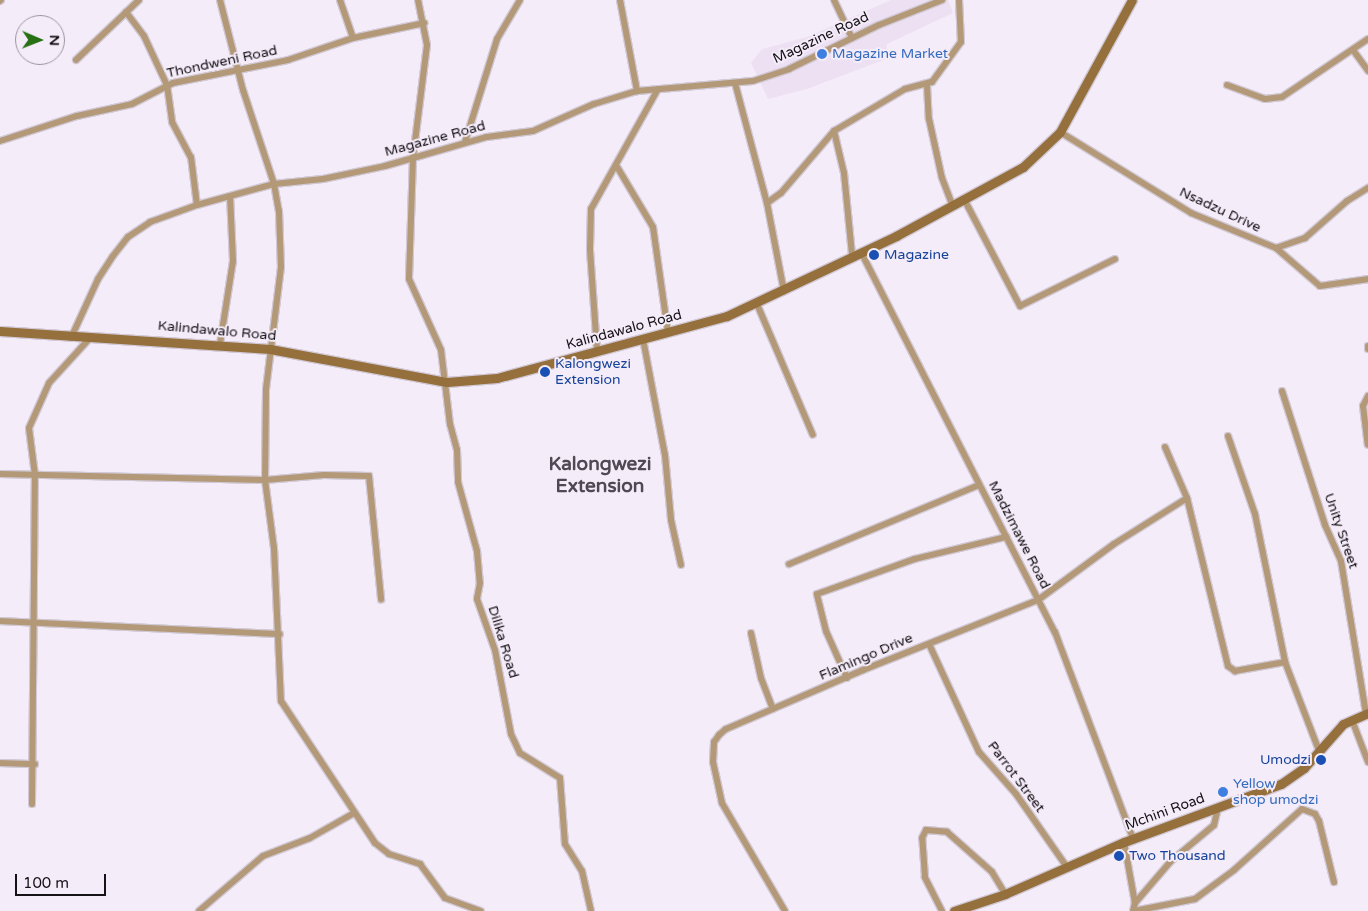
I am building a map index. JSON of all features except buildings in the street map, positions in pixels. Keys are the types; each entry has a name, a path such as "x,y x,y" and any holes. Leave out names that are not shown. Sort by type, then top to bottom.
{"street":[{"path":"76,60 139,0"},
{"path":"220,0 255,133 274,184 279,211 281,267 270,349 265,480 274,548 280,634 278,681 281,701 354,814 379,847 424,867 440,894 481,911"},
{"path":"340,0 353,38"},
{"path":"418,0 427,44 413,158 409,280 441,350 447,382"},
{"path":"465,142 497,39 520,0"},
{"path":"620,0 637,92"},
{"path":"834,0 852,38"},
{"name":"Magazine Road","path":"71,338 98,279 128,237 150,222 197,205 274,184 323,179 413,158 465,142 533,131 594,104 637,92 735,83 782,71 852,38 942,0"},
{"path":"767,203 782,193 834,130 906,89 927,84 961,42 959,0"},
{"name":"Kalindawalo Road","path":"0,331 71,338 220,344 270,349 447,382 497,378 597,350 668,333 757,304 1023,168 1060,132 1132,0"},
{"path":"126,12 144,36 167,85 172,122 191,158 197,205"},
{"name":"Thondweni Road","path":"0,141 77,116 132,104 167,85 288,60 353,38 424,23"},
{"path":"1227,85 1265,99 1282,97 1368,39"},
{"path":"1353,50 1368,71"},
{"path":"735,83 767,203 784,291"},
{"path":"927,84 929,118 942,178 952,204"},
{"path":"597,350 590,218 599,191 616,165 658,90"},
{"path":"834,130 844,173 857,253"},
{"name":"Nsadzu Drive","path":"1060,132 1191,213 1276,248 1320,286 1368,279"},
{"path":"616,165 653,227 668,333"},
{"path":"1276,248 1305,238 1347,201 1368,188"},
{"path":"220,344 233,261 230,196"},
{"path":"964,199 1020,306 1115,259"},
{"name":"Madzimawe Road","path":"857,253 1006,537 1058,641 1129,840 1135,903"},
{"path":"757,304 812,435"},
{"path":"32,804 34,764 35,475 30,444 33,415 49,383 89,339"},
{"path":"643,339 665,455 671,520 681,565"},
{"name":"Dilika Road","path":"447,382 458,482 477,551 480,583 477,599 495,650 511,734 520,752 560,778 565,844 582,873 591,911"},
{"name":"Unity Street","path":"1282,391 1325,525 1341,560 1367,713"},
{"path":"1368,396 1363,406 1368,445"},
{"path":"1228,436 1255,514 1285,662 1320,753"},
{"path":"1165,447 1187,498 1228,666 1235,671 1285,662"},
{"path":"0,474 265,480 324,475 369,476 381,600"},
{"path":"789,564 979,485"},
{"name":"Flamingo Drive","path":"785,911 722,804 713,762 714,742 726,729 1038,600 1114,544 1187,498"},
{"path":"847,678 826,631 817,594 915,559 1006,537"},
{"path":"0,622 280,634"},
{"path":"751,633 761,678 773,710"},
{"name":"Parrot Street","path":"930,644 979,752 1016,794 1067,867"},
{"name":"Mchini Road","path":"954,911 1005,894 1129,840 1294,778 1320,753 1344,724 1367,713"},
{"path":"1352,720 1368,762"},
{"path":"0,763 34,764"},
{"path":"1218,807 1214,825 1170,861 1135,903 1134,911 1195,899 1234,870 1302,809 1315,814 1319,822 1334,882"},
{"path":"199,911 262,856 310,838 354,814"},
{"path":"942,911 924,877 922,838 926,830 947,832 992,872 1005,894"}],"shaded area":[{"name":"Magazine Market","path":"891,0 948,0 953,13 887,44 886,59 807,89 768,99 751,63 762,49 807,37"}],"place":[{"name":"Magazine Market","path":"822,54"},
{"name":"Magazine","path":"874,255"},
{"name":"Kalongwezi Extension","path":"545,372"},
{"name":"Umodzi","path":"1321,760"},
{"name":"Yellow shop umodzi","path":"1223,792"},
{"name":"Two Thousand","path":"1119,856"}],"district":[{"name":"Kalongwezi Extension","path":"600,476"}]}
